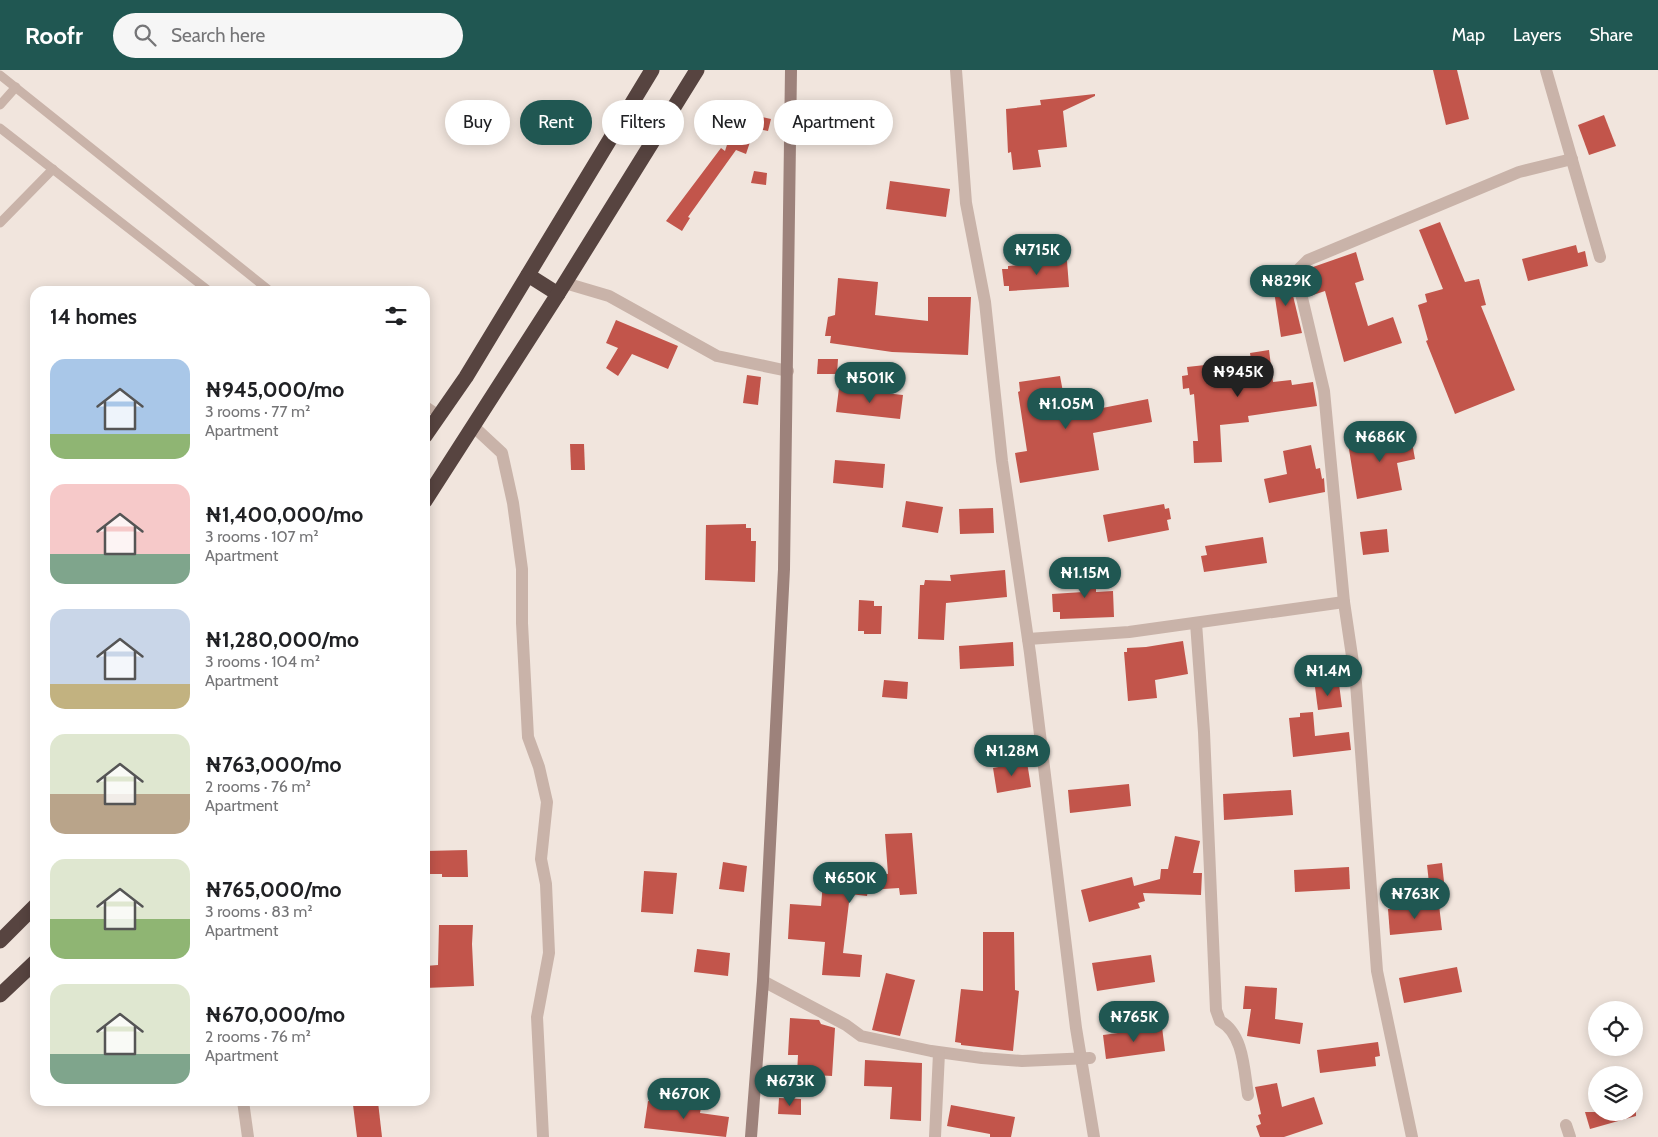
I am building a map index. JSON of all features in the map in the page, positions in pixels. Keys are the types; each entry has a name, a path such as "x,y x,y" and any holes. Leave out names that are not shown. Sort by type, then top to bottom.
{"highway":[{"path":"430,429 466,377 652,70"},
{"path":"430,493 562,289 697,70"},
{"path":"528,275 562,289"},
{"path":"3,936 30,911"},
{"path":"0,995 30,967"}],"street":[{"path":"751,1137 763,980 782,644 788,371 791,70"},
{"path":"956,70 966,203 985,302 1002,461 1028,639 1076,1028 1094,1137"},
{"path":"1546,70 1600,256"},
{"path":"1412,1137 1378,971 1356,684 1344,602 1324,391 1296,272 1308,260 1519,172 1572,159"},
{"path":"562,289 610,296 717,356 788,371"},
{"path":"474,427 502,453 513,502 522,568 522,623 528,737 539,767 547,802 541,859 546,884 549,953 537,1017 543,1137"},
{"path":"1028,639 1128,632 1344,602"},
{"path":"1196,623 1204,732 1216,1010 1220,1021 1226,1025 1238,1042 1248,1096"},
{"path":"763,980 846,1025 861,1036 940,1053 1022,1061 1090,1058"},
{"path":"934,1137 940,1053"},
{"path":"244,1106 248,1137"}],"lane":[{"path":"0,75 264,286"},
{"path":"0,105 16,87"},
{"path":"0,128 204,286"},
{"path":"0,223 53,169"},
{"path":"430,408 440,415"}],"building":[{"path":"1433,70 1457,70 1469,119 1446,125"},
{"path":"1095,94 1095,96 1063,111 1067,147 1038,150 1041,167 1013,170 1011,152 1008,153 1006,109 1041,105 1040,100"},
{"path":"1604,115 1616,146 1589,155 1578,125"},
{"path":"764,117 771,119 768,131 764,130"},
{"path":"727,145 749,145 746,154 736,150 688,217 690,218 682,231 666,221 721,148 725,151"},
{"path":"754,171 767,173 766,185 751,183"},
{"path":"890,181 950,189 946,217 886,209"},
{"path":"1440,222 1465,282 1479,279 1486,305 1481,306 1515,390 1455,414 1426,341 1428,340 1418,305 1427,302 1425,294 1443,289 1419,230"},
{"path":"1576,245 1578,253 1585,251 1588,266 1528,281 1522,259"},
{"path":"1356,252 1364,280 1355,283 1368,326 1393,317 1402,343 1344,362 1325,291 1310,296 1305,275 1313,267"},
{"path":"1067,261 1069,287 1009,291 1009,286 1004,286 1002,269 1008,269 1008,266"},
{"path":"1288,275 1302,333 1281,337 1272,278"},
{"path":"838,278 878,282 875,315 928,321 928,297 971,297 968,355 892,352 830,343 831,336 825,336 828,317 835,315"},
{"path":"616,320 678,346 668,369 632,354 618,376 606,368 618,348 606,343"},
{"path":"1269,350 1273,382 1291,380 1292,385 1313,382 1317,406 1248,416 1249,422 1220,425 1222,462 1194,463 1193,441 1198,441 1194,394 1190,395 1189,388 1183,389 1182,376 1188,375 1187,367 1251,360 1250,353"},
{"path":"818,359 838,359 837,374 817,374"},
{"path":"747,375 761,377 758,405 743,403"},
{"path":"1060,376 1066,408 1086,405 1087,411 1148,399 1152,422 1093,433 1099,470 1020,483 1015,453 1027,451 1018,392 1020,391 1019,382"},
{"path":"839,388 903,395 900,419 836,412"},
{"path":"1410,431 1415,459 1397,463 1402,490 1357,499 1348,443"},
{"path":"570,444 584,444 585,470 571,470"},
{"path":"1311,445 1316,469 1320,468 1322,479 1324,478 1325,492 1269,503 1264,479 1287,474 1283,451"},
{"path":"835,460 885,464 883,488 833,483"},
{"path":"906,501 943,507 938,533 902,527"},
{"path":"1164,504 1165,509 1169,508 1171,519 1167,520 1169,530 1108,542 1103,515"},
{"path":"993,508 994,533 960,534 959,509"},
{"path":"746,524 746,528 751,528 751,541 756,541 755,582 705,580 706,525"},
{"path":"1387,529 1389,552 1363,555 1360,532"},
{"path":"1263,537 1267,563 1204,572 1201,556 1207,555 1205,546"},
{"path":"1084,561 1096,561 1096,592 1113,591 1114,617 1060,619 1060,612 1053,612 1052,594 1083,592"},
{"path":"1005,570 1007,597 946,603 944,640 918,639 920,585 924,585 925,580 951,581 950,575"},
{"path":"859,600 874,601 874,606 882,606 881,634 864,634 864,631 858,631"},
{"path":"1183,641 1188,674 1155,680 1157,698 1128,701 1124,652 1127,652 1127,648"},
{"path":"1013,642 1014,666 960,669 959,646"},
{"path":"884,680 908,682 907,699 882,697"},
{"path":"1339,684 1342,707 1318,710 1315,687"},
{"path":"1313,712 1315,736 1349,732 1351,750 1293,757 1289,718 1300,717 1300,713"},
{"path":"1027,762 1031,787 997,793 993,768"},
{"path":"1129,784 1131,806 1070,813 1068,790"},
{"path":"1291,790 1293,815 1224,820 1223,794"},
{"path":"912,833 917,894 900,895 899,888 868,890 867,896 850,894 843,953 862,955 860,977 822,975 825,942 788,939 790,904 821,906 823,882 817,882 819,867 888,874 885,834"},
{"path":"1175,836 1200,841 1193,873 1202,873 1201,895 1143,893 1145,901 1138,903 1140,908 1089,922 1081,890 1132,877 1134,886 1160,879 1161,869 1168,869"},
{"path":"467,850 468,877 442,877 442,874 430,874 430,851"},
{"path":"723,862 747,866 744,892 719,889"},
{"path":"1442,863 1445,891 1430,892 1427,865"},
{"path":"1349,867 1350,889 1295,892 1294,870"},
{"path":"644,871 677,873 673,914 641,912"},
{"path":"1439,905 1442,930 1390,935 1388,909"},
{"path":"439,925 473,925 474,986 430,988 430,966 438,965"},
{"path":"983,932 1014,932 1015,990 1019,991 1013,1051 961,1045 961,1043 955,1042 961,989 983,991"},
{"path":"697,949 730,953 728,976 694,972"},
{"path":"1151,955 1155,982 1097,991 1092,963"},
{"path":"1457,967 1462,992 1404,1003 1399,978"},
{"path":"886,973 915,980 900,1036 872,1030"},
{"path":"1245,986 1277,988 1275,1019 1303,1023 1300,1044 1247,1036 1251,1009 1243,1009"},
{"path":"790,1018 819,1020 821,1024 835,1028 832,1076 797,1074 798,1055 788,1055"},
{"path":"1162,1027 1165,1051 1106,1059 1103,1035"},
{"path":"1378,1042 1380,1056 1375,1057 1376,1066 1320,1073 1317,1050"},
{"path":"865,1060 922,1063 921,1121 890,1119 892,1087 864,1086"},
{"path":"1277,1083 1282,1107 1314,1097 1323,1124 1284,1137 1260,1137 1256,1126 1261,1124 1258,1115 1261,1114 1255,1087"},
{"path":"779,1098 801,1099 801,1115 778,1114"},
{"path":"648,1101 701,1108 700,1113 729,1117 726,1137 644,1128"},
{"path":"951,1105 1015,1117 1011,1137 990,1137 990,1134 947,1126"},
{"path":"353,1106 378,1106 382,1137 357,1137"},
{"path":"1585,1112 1588,1112 1588,1121 1618,1121 1590,1129"}]}
